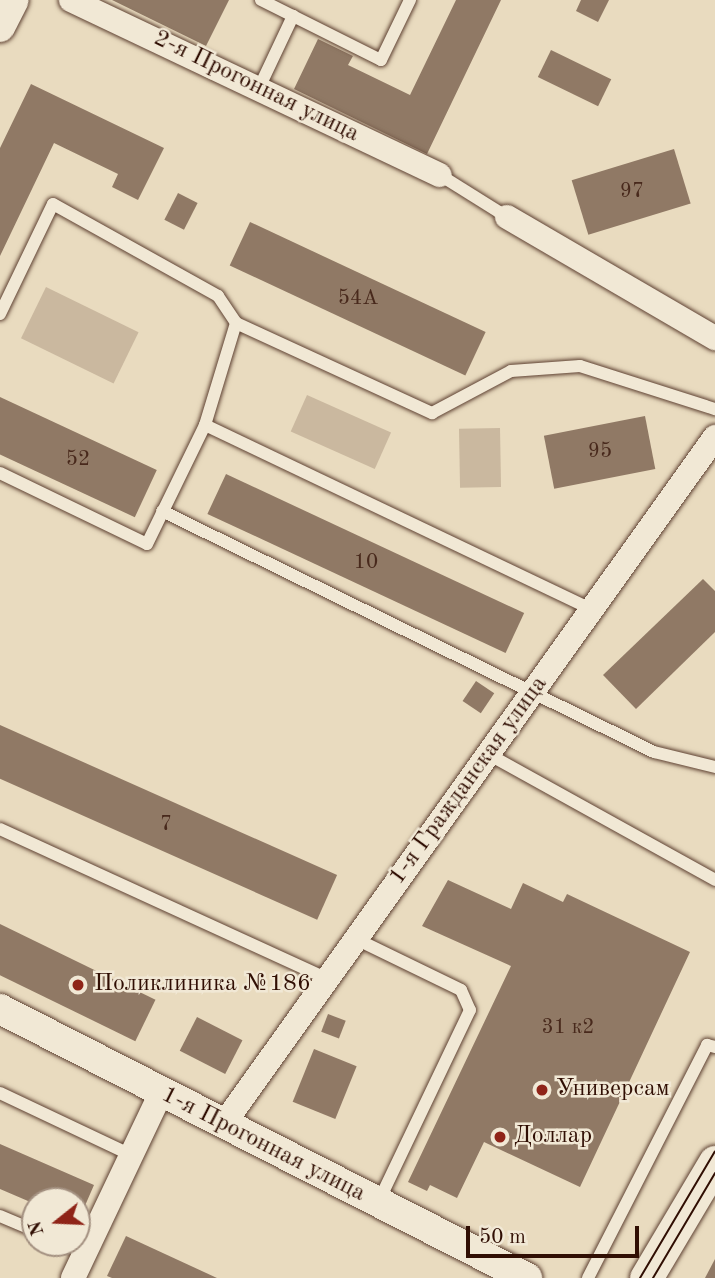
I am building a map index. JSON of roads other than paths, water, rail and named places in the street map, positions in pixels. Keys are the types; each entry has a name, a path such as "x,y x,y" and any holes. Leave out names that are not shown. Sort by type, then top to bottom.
{"main road":[{"path":"646,1278 715,1162"}],"street":[{"path":"0,27 14,0"},
{"name":"2-я Прогонная улица","path":"71,0 440,175"},
{"path":"507,217 715,338"},
{"name":"1-я Гражданская улица","path":"223,1125 325,978 715,438"},
{"name":"1-я Прогонная улица","path":"0,1009 527,1278"},
{"path":"91,1220 131,1154 161,1093"},
{"path":"73,1278 74,1257"}],"lane":[{"path":"261,0 381,61 410,0"},
{"path":"259,88 293,16"},
{"path":"440,175 507,217"},
{"path":"0,314 52,204 218,296 236,323 432,412 511,372 580,366 715,409"},
{"path":"0,473 147,544 205,425 236,323"},
{"path":"205,425 593,610"},
{"path":"162,511 654,752 715,767"},
{"path":"488,754 715,880"},
{"path":"0,829 325,978"},
{"path":"354,938 461,990 470,1010 377,1203"},
{"path":"587,1278 707,1045 715,1047"},
{"path":"0,1093 131,1154"},
{"path":"0,1216 21,1225"}],"tram line":[{"path":"640,1278 715,1151"},
{"path":"653,1278 715,1173"}],"place":[{"name":"Поликлиника №186","path":"78,985"},
{"name":"Универсам","path":"542,1090"},
{"name":"Доллар","path":"500,1137"}]}
